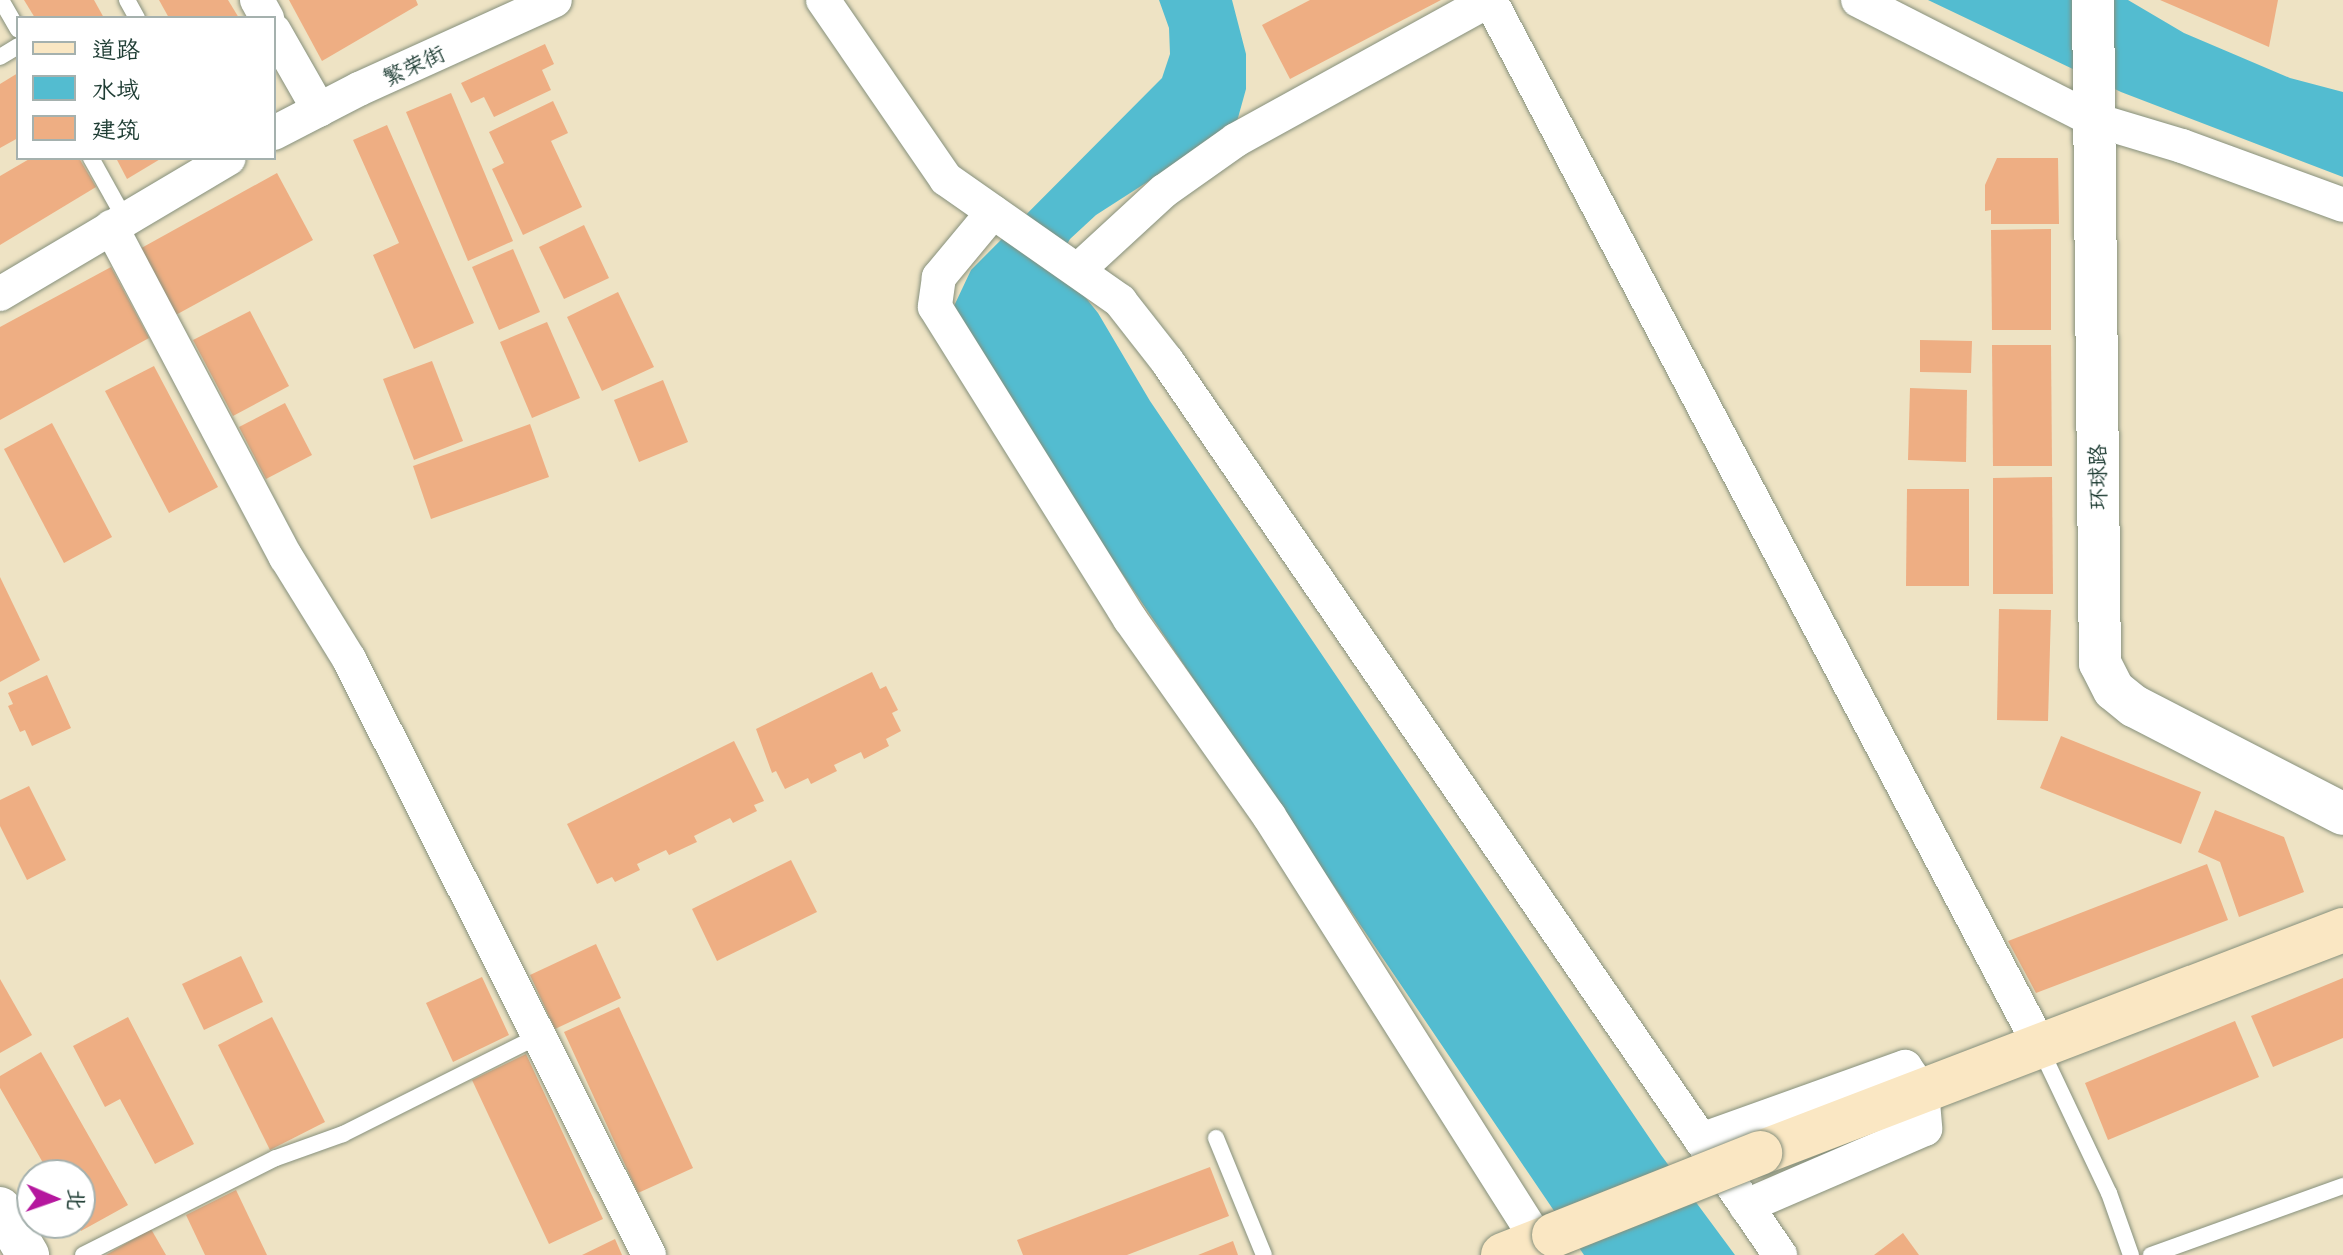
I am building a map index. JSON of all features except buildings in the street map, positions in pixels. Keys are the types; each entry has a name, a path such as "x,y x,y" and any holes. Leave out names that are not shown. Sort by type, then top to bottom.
{"main road":[{"path":"1536,1246 1760,1153 2343,930"}],"street":[{"name":"繁荣街","path":"276,132 555,0"},
{"path":"823,0 946,179 1120,301 1167,361 1780,1255"},
{"path":"1073,266 1164,191 1236,140 1490,0 2040,1046"},
{"path":"1858,0 2092,111 2343,205"},
{"name":"环球路","path":"2093,0 2100,663 2114,690 2134,706 2343,814"},
{"path":"276,35 319,110"},
{"path":"0,294 221,160"},
{"path":"998,215 939,277 935,307 1130,619 1269,816 1536,1246"},
{"path":"118,223 286,557 349,659 541,1035 649,1255"},
{"path":"1701,1140 1905,1067 1922,1091 1925,1129 1746,1206"},
{"path":"0,1208 28,1255"}],"lane":[{"path":"1,0 16,26"},
{"path":"92,160 118,223"},
{"path":"83,1255 276,1158 343,1134 541,1035"},
{"path":"2040,1046 2109,1193 2131,1255"},
{"path":"1216,1138 1264,1255"},
{"path":"2151,1255 2343,1186"}],"water":[{"path":"1159,0 1232,0 1246,54 1246,89 1236,125 1096,215 1070,239 1057,262 1098,313 1150,401 1661,1155 1735,1255 1584,1255 1031,439 954,306 971,270 1162,78 1170,54 1169,28"},
{"path":"1928,0 2128,0 2184,33 2290,78 2343,92 2343,177 2121,92"}]}
